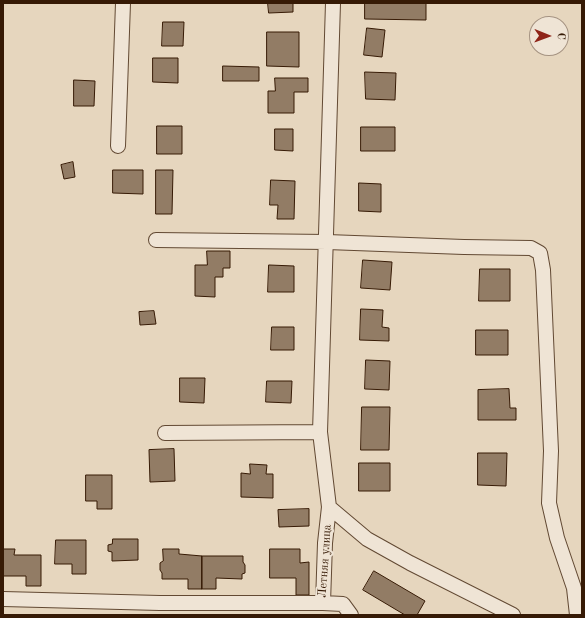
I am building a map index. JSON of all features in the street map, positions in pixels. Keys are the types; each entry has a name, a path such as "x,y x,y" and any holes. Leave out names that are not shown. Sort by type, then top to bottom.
{"street":[{"path":"118,146 123,3"},
{"name":"Летняя улица","path":"333,3 327,242 320,432 329,507 325,543 323,603 344,604 351,615"},
{"path":"156,240 327,242 531,248 540,253 543,270 551,451 549,503 557,538 574,588 577,615"},
{"path":"165,433 320,432"},
{"path":"329,507 368,539 410,563 513,615"},
{"path":"3,599 160,609 323,603"}],"building":[{"path":"268,3 293,3 293,12 269,13"},
{"path":"365,3 426,3 426,20 365,19"},
{"path":"163,22 184,22 183,46 162,46"},
{"path":"367,28 385,30 382,57 364,55"},
{"path":"267,32 299,32 299,67 267,66"},
{"path":"153,58 178,58 178,83 153,82"},
{"path":"223,66 259,67 259,81 223,81"},
{"path":"365,72 396,73 395,100 366,99"},
{"path":"275,78 308,78 308,92 294,92 294,113 268,113 268,91 275,91"},
{"path":"74,80 95,81 94,106 74,106"},
{"path":"157,126 182,126 182,154 157,154"},
{"path":"361,127 395,127 395,151 361,151"},
{"path":"275,129 293,129 293,151 275,150"},
{"path":"73,162 75,177 64,179 61,165"},
{"path":"113,170 143,170 143,194 113,193"},
{"path":"156,170 173,170 172,214 156,214"},
{"path":"271,180 295,181 294,219 277,219 278,205 270,205"},
{"path":"359,183 381,184 381,212 359,211"},
{"path":"207,251 230,251 230,268 223,268 223,277 215,277 215,297 195,296 195,265 207,265"},
{"path":"363,260 392,262 390,290 361,288"},
{"path":"269,265 294,266 294,292 268,292"},
{"path":"480,269 510,269 510,301 479,301"},
{"path":"361,309 383,310 382,327 389,328 389,341 360,340"},
{"path":"154,311 156,324 140,325 139,312"},
{"path":"272,327 294,327 294,350 271,350"},
{"path":"476,330 508,330 508,355 476,355"},
{"path":"366,360 390,361 389,390 365,389"},
{"path":"180,378 205,378 204,403 180,402"},
{"path":"267,381 292,381 291,403 266,402"},
{"path":"509,389 510,408 516,408 516,420 478,420 478,390"},
{"path":"362,407 390,407 389,450 361,450"},
{"path":"174,449 175,481 150,482 149,450"},
{"path":"478,453 507,453 506,486 478,485"},
{"path":"359,463 390,463 390,491 359,491"},
{"path":"250,464 267,465 266,474 273,474 273,498 241,497 241,473 250,474"},
{"path":"86,475 112,475 112,509 97,509 97,501 86,501"},
{"path":"309,509 309,526 279,527 278,510"},
{"path":"113,539 138,539 138,560 112,561 112,552 108,551 108,545 112,544"},
{"path":"56,540 86,540 86,574 72,574 72,564 55,564"},
{"path":"3,549 15,549 14,555 41,555 41,586 26,586 26,576 3,576"},
{"path":"163,549 179,549 179,554 202,556 202,589 188,589 188,579 162,579 160,563 163,561"},
{"path":"270,549 300,549 300,563 309,562 309,595 296,595 296,578 270,578"},
{"path":"202,556 243,556 245,573 242,574 242,579 216,578 216,589 202,589"},
{"path":"374,571 425,601 417,615 405,615 363,590"}]}
